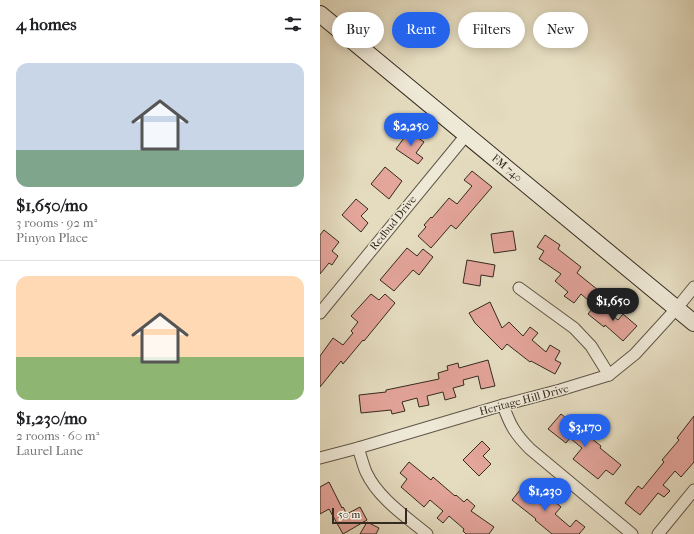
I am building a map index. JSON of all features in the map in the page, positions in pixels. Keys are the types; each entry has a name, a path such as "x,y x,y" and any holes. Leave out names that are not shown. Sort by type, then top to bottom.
{"main road":[{"name":"FM 740","path":"320,14 694,323"}],"street":[{"name":"Redbud Drive","path":"320,312 467,134"},
{"name":"Heritage Hill Drive","path":"320,458 609,375 635,354 694,287"},
{"path":"519,288 574,328 591,346 609,375"},
{"path":"503,405 517,436 530,449 632,534"},
{"path":"358,448 366,472 378,490 389,502 427,534"},
{"path":"658,534 694,490"}],"building":[{"path":"409,131 424,142 416,153 423,158 418,164 396,149"},
{"path":"385,167 402,181 389,199 371,184"},
{"path":"472,171 492,187 456,229 451,225 431,248 418,236 426,227 424,225 449,198 457,204 472,186 464,180"},
{"path":"356,199 368,209 361,216 368,223 361,232 342,215"},
{"path":"324,230 339,242 332,251 338,256 332,265 329,263 320,274 320,235"},
{"path":"513,231 516,250 494,253 491,234"},
{"path":"545,235 560,245 558,249 581,267 577,273 598,290 589,301 581,294 574,303 564,296 568,292 555,281 561,274 539,259 544,251 537,247"},
{"path":"407,248 417,256 423,249 433,257 419,275 413,270 394,291 380,280"},
{"path":"467,260 495,265 493,277 481,275 480,286 463,283"},
{"path":"371,294 379,300 385,294 395,303 364,341 363,340 343,364 341,361 320,387 320,356 333,338 343,345 353,333 351,331 358,322 351,316"},
{"path":"490,302 502,328 509,322 523,336 530,327 538,333 532,340 546,352 550,345 560,351 555,360 561,363 555,374 531,361 530,362 507,344 502,350 475,323 469,313"},
{"path":"597,303 618,320 623,314 637,326 623,341 605,325 604,327 588,314"},
{"path":"488,360 495,386 481,389 478,376 463,380 464,385 453,388 456,397 445,400 443,392 427,396 429,405 419,407 417,398 402,402 405,411 392,414 391,410 361,413 359,395 386,392 386,390 439,379 438,373 448,370 447,366 458,363 459,368"},
{"path":"561,414 601,446 600,448 621,465 613,475 606,470 598,479 573,459 582,448 570,438 566,443 548,429"},
{"path":"694,416 694,462 681,477 675,471 663,485 670,491 664,497 658,493 640,515 625,503 638,486 642,489 664,462 662,460 679,440 677,438"},
{"path":"482,441 490,449 483,456 491,464 479,476 463,460"},
{"path":"409,462 431,480 433,477 464,502 467,499 475,506 471,511 494,527 489,534 466,534 463,531 464,529 449,516 443,523 437,518 443,511 430,500 424,507 401,487 407,479 400,473"},
{"path":"528,480 538,488 531,497 546,508 553,500 561,507 555,514 570,527 576,520 585,527 579,534 552,534 512,500"},
{"path":"329,482 342,508 343,507 347,514 360,507 367,520 343,534 329,509 320,514 320,487"},
{"path":"367,522 379,528 376,534 360,534"}]}
